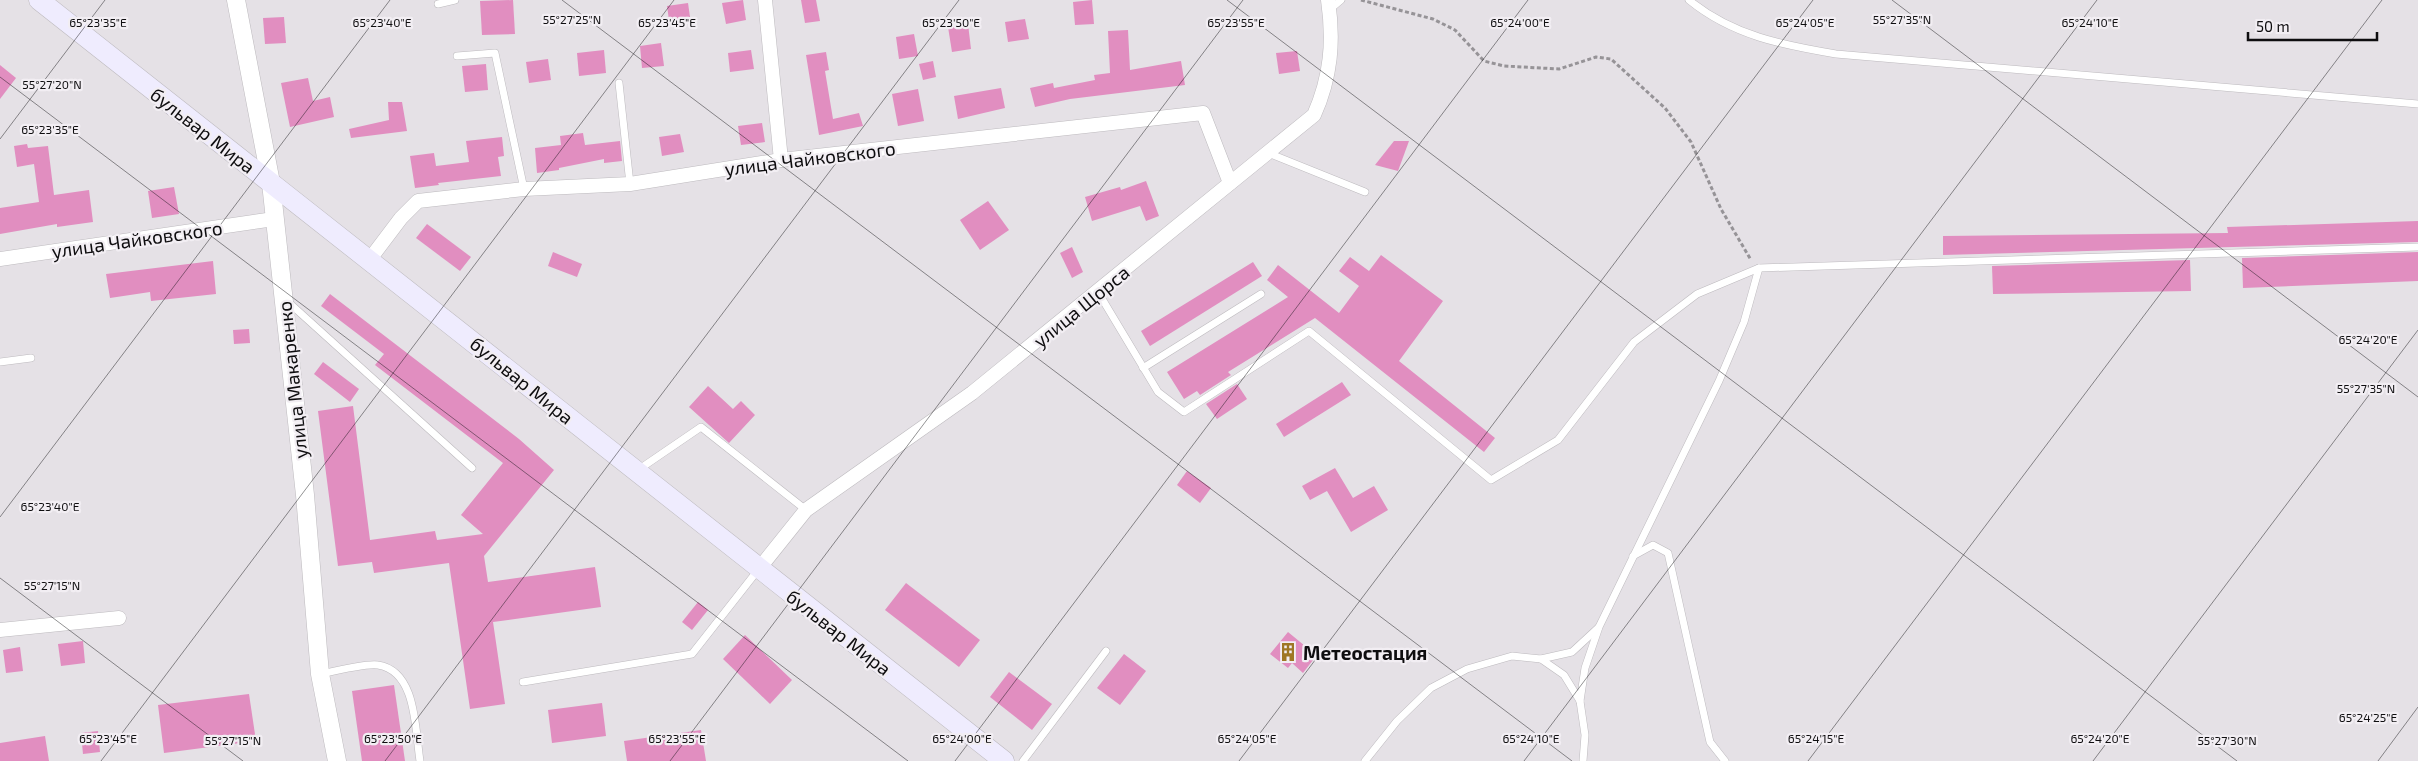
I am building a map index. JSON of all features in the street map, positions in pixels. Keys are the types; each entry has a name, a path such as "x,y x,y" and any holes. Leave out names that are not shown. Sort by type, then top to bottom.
{"main road":[{"name":"бульвар Мира","path":"39,0 370,259 758,570 1004,761"}],"street":[{"name":"улица Макаренко","path":"236,0 271,183 305,494 320,674 337,761"},
{"path":"765,0 781,160"},
{"name":"улица Щорса","path":"758,570 806,510 972,393 1314,114 1325,91 1331,58 1329,5"},
{"name":"улица Чайковского","path":"370,259 401,218 418,201 524,189 630,184 781,160 1203,113 1230,182"},
{"name":"улица Чайковского","path":"0,258 274,219"},
{"path":"0,630 118,618"}],"lane":[{"path":"438,4 455,0"},
{"path":"1329,5 1340,0"},
{"path":"1690,0 1755,37 1778,44 1836,54 2418,104"},
{"path":"457,56 495,53 524,189"},
{"path":"619,83 630,184"},
{"path":"1268,153 1365,192"},
{"path":"1098,292 1158,392 1184,412 1309,331 1490,480 1558,440 1634,342 1697,294 1758,269 2418,247"},
{"path":"1583,761 1585,735 1580,701 1585,668 1599,627 1719,381 1744,322 1758,269"},
{"path":"1144,368 1261,294"},
{"path":"283,298 472,468"},
{"path":"0,362 32,358"},
{"path":"636,471 700,427 806,510"},
{"path":"1633,556 1653,545 1668,553 1710,742 1724,761"},
{"path":"524,682 692,654 758,570"},
{"path":"1365,761 1397,720 1431,688 1467,668 1512,656 1541,659 1572,652 1599,627"},
{"path":"1023,761 1106,652"},
{"path":"1541,659 1564,675 1580,701"},
{"path":"320,674 377,664 394,670 404,680 409,692 420,761"}],"path":[{"path":"1361,0 1433,19 1455,30 1484,61 1504,66 1559,69 1596,57 1611,59 1666,108 1691,142 1721,209 1758,269"}],"building":[{"path":"513,0 515,34 482,35 480,1"},
{"path":"743,0 746,20 726,24 722,3"},
{"path":"801,0 816,0 820,21 805,23"},
{"path":"1092,0 1094,24 1075,25 1073,2"},
{"path":"688,3 690,17 669,20 667,6"},
{"path":"284,17 286,43 265,44 263,18"},
{"path":"1025,19 1029,39 1008,42 1005,22"},
{"path":"968,24 971,49 952,52 948,27"},
{"path":"1128,30 1130,70 1181,61 1185,85 1070,99 1035,107 1030,88 1053,83 1054,88 1095,80 1094,75 1110,73 1108,31"},
{"path":"914,34 918,56 899,59 896,37"},
{"path":"661,43 664,66 642,68 640,46"},
{"path":"604,50 606,73 579,76 577,53"},
{"path":"751,50 754,69 730,72 728,53"},
{"path":"1297,51 1300,71 1279,74 1276,53"},
{"path":"826,52 829,70 825,71 833,119 859,113 863,126 819,135 806,55"},
{"path":"548,59 551,80 529,83 526,62"},
{"path":"933,61 936,77 923,80 919,64"},
{"path":"486,64 488,90 465,92 462,66"},
{"path":"0,65 16,78 0,99"},
{"path":"308,78 313,101 330,97 334,117 290,127 281,83"},
{"path":"1001,88 1005,108 958,119 954,96"},
{"path":"918,89 924,121 898,126 892,94"},
{"path":"388,102 402,102 407,131 351,138 349,129 389,120"},
{"path":"762,123 765,142 741,145 738,126"},
{"path":"583,133 585,145 620,141 622,161 604,163 604,159 559,168 559,170 537,173 535,148 561,145 560,136"},
{"path":"680,134 684,152 662,156 659,137"},
{"path":"502,137 504,156 498,157 501,176 438,183 439,185 415,188 410,156 434,153 436,166 469,162 466,141"},
{"path":"1394,141 1409,141 1398,171 1375,165"},
{"path":"27,144 28,148 48,146 54,195 89,190 93,222 57,227 57,224 0,234 0,208 39,202 34,164 17,167 14,146"},
{"path":"1146,181 1159,216 1146,221 1140,206 1092,221 1085,197 1120,187 1121,190"},
{"path":"174,187 179,214 152,218 148,191"},
{"path":"988,201 1009,230 980,250 960,220"},
{"path":"2418,221 2418,242 1943,255 1943,236 2228,233 2227,227"},
{"path":"427,224 471,257 460,271 416,238"},
{"path":"1072,247 1083,272 1072,278 1060,253"},
{"path":"553,252 582,264 577,277 548,266"},
{"path":"2418,252 2418,281 2243,288 2242,258"},
{"path":"1381,255 1443,301 1399,361 1495,438 1484,452 1315,318 1228,372 1231,375 1200,395 1197,391 1184,399 1167,372 1288,297 1267,280 1278,265 1339,313 1359,286 1339,271 1350,257 1369,271"},
{"path":"2190,260 2191,291 1993,294 1992,266"},
{"path":"213,261 216,294 151,301 150,292 110,298 106,274"},
{"path":"1253,262 1262,276 1150,346 1141,331"},
{"path":"330,294 519,439 554,470 484,556 488,582 595,567 601,607 493,622 505,704 470,709 449,563 374,573 372,562 338,566 318,411 353,406 370,540 435,531 437,540 483,534 461,515 503,463 375,365 384,354 321,306"},
{"path":"249,329 250,343 234,344 233,330"},
{"path":"323,362 359,389 350,402 314,374"},
{"path":"1342,382 1351,395 1284,437 1276,424"},
{"path":"1237,384 1247,399 1217,419 1206,404"},
{"path":"708,386 733,409 741,401 755,415 729,443 689,407"},
{"path":"1335,468 1353,498 1374,486 1388,510 1351,532 1327,491 1310,500 1302,486"},
{"path":"1187,471 1211,488 1200,503 1177,485"},
{"path":"906,583 980,640 959,667 885,610"},
{"path":"698,602 708,610 692,630 682,622"},
{"name":"Метеостация","path":"1288,632 1305,646 1302,650 1313,660 1303,673 1292,663 1288,668 1270,654"},
{"path":"745,635 792,680 770,704 723,659"},
{"path":"83,641 85,663 61,666 58,644"},
{"path":"20,647 23,671 6,673 3,650"},
{"path":"1124,654 1146,671 1120,705 1097,688"},
{"path":"1009,672 1052,704 1032,730 990,697"},
{"path":"394,685 405,761 362,761 352,691"},
{"path":"249,694 256,741 164,753 158,705"},
{"path":"602,703 606,736 552,743 548,710"},
{"path":"701,730 706,761 627,761 624,741"},
{"path":"98,731 100,752 83,754 81,733"},
{"path":"45,736 49,761 0,761 0,743"}],"place":[{"name":"Метеостация","path":"1288,652"}]}
